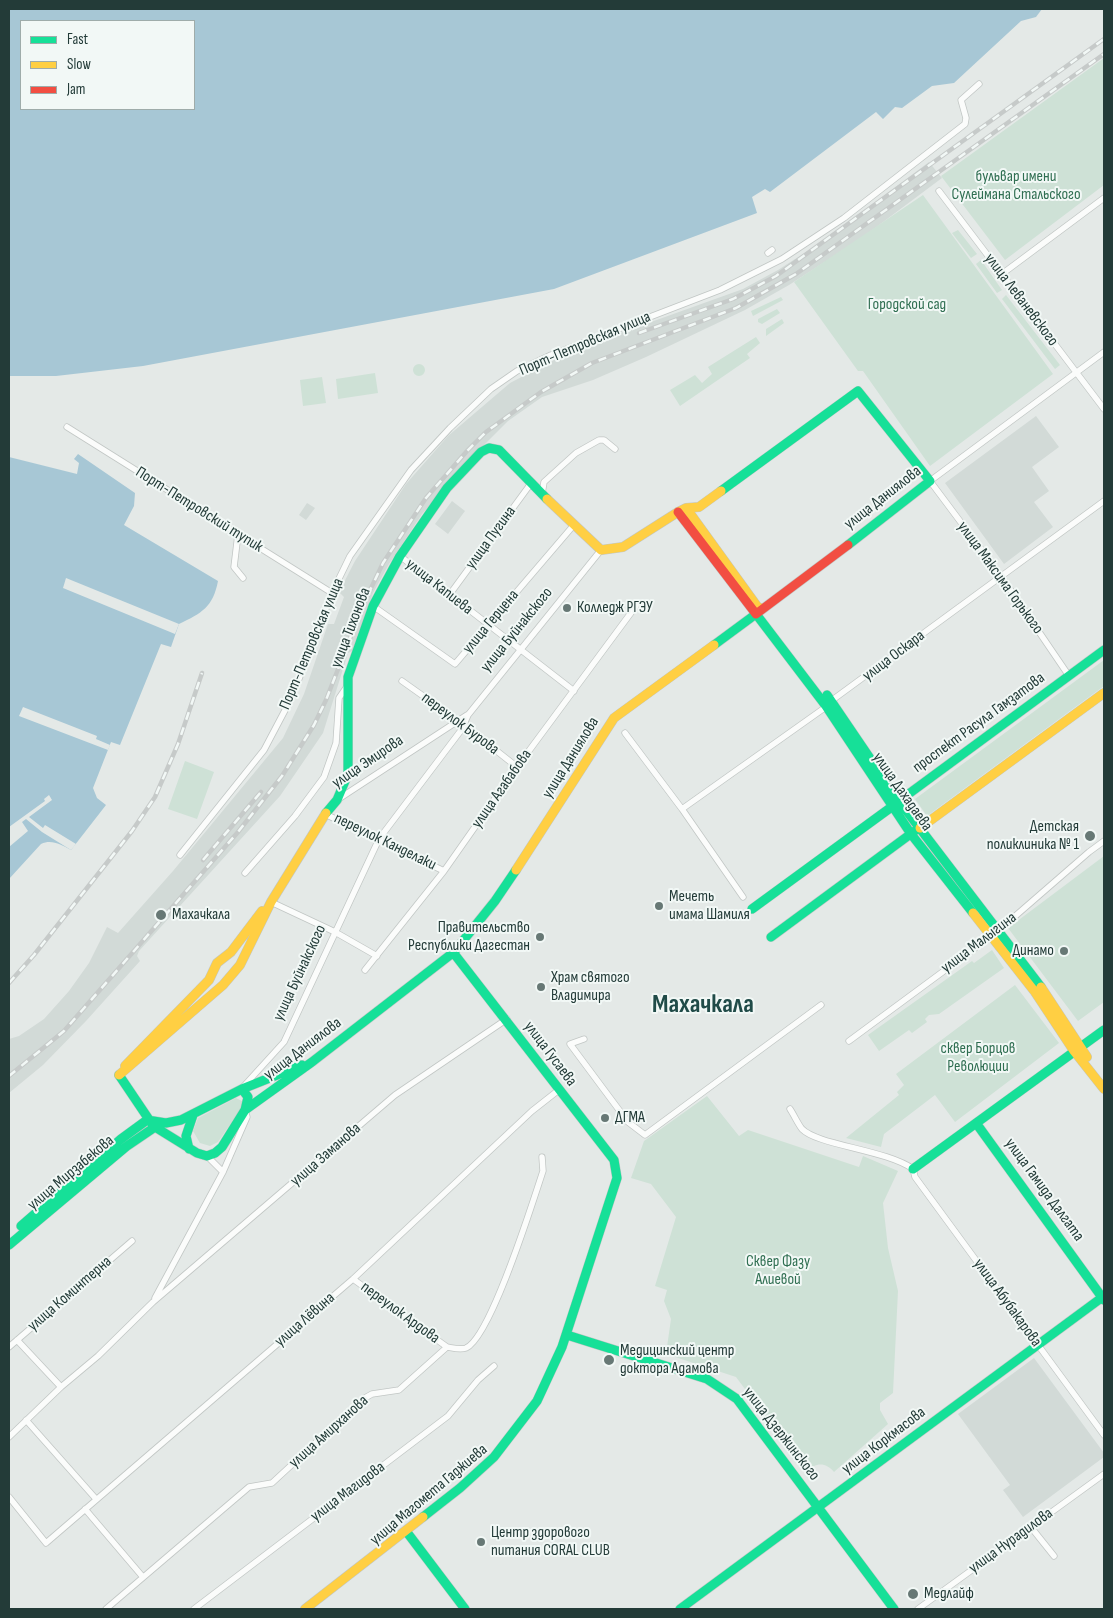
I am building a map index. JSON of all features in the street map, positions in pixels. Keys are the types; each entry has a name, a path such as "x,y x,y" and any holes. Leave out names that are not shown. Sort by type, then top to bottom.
{"main road":[{"path":"532,482 574,526 602,550 623,547 682,510 699,507 858,391 930,480"},
{"name":"улица Тихонова","path":"337,800 348,774 348,677 373,606 400,556 447,488 481,452 494,449 503,454 532,482"},
{"name":"улица Даниялова","path":"207,1156 222,1147 246,1110 312,1062 454,951 512,876 614,718 922,489 930,480"},
{"name":"улица Дахадаева","path":"682,510 758,611 832,701 896,804 911,834 995,934"},
{"name":"проспект Расула Гамзатова","path":"752,909 1104,650"},
{"path":"771,937 1104,693"},
{"name":"улица Эмирова","path":"118,1076 226,981 240,965 240,960 271,902 325,814 337,800"},
{"name":"улица Дахадаева","path":"896,804 920,828 1104,1089"},
{"name":"улица Эмирова","path":"118,1076 130,1060 209,980 209,973 225,954 231,952 259,914 271,902"},
{"name":"улица Даниялова","path":"147,1120 166,1124 193,1115 242,1089 310,1061 454,951"},
{"name":"улица Гусаева","path":"454,951 614,1160 617,1178"},
{"path":"231,952 239,956 240,960"},
{"path":"209,980 214,986 219,987"},
{"path":"913,1169 1104,1030"},
{"name":"улица Дахадаева","path":"1077,1049 1104,1079"},
{"path":"118,1076 147,1120 189,1149 207,1156"},
{"path":"242,1089 248,1097 246,1110"},
{"name":"улица Гусаева","path":"559,1090 616,1160"},
{"path":"189,1149 186,1136 193,1115"},
{"name":"улица Мирзабекова","path":"9,1236 121,1139 147,1120"},
{"name":"улица Гамида Далгата","path":"976,1123 1104,1298"},
{"name":"улица Мирзабекова","path":"9,1245 127,1146 155,1127"},
{"name":"улица Магомета Гаджиева","path":"313,1609 480,1471 511,1437 537,1401 568,1335 617,1187 620,1170 616,1160"},
{"name":"улица Магомета Гаджиева","path":"568,1335 617,1178"},
{"name":"улица Коркмасова","path":"680,1609 1104,1298"},
{"name":"улица Дзержинского","path":"568,1335 707,1379 722,1387 737,1399 894,1609"},
{"path":"407,1532 464,1609"},
{"name":"улица Магомета Гаджиева","path":"305,1609 407,1532"}],"street":[{"name":"Порт-Петровская улица","path":"180,855 264,750 292,697 332,593 350,556 411,470 430,448 492,389 518,371 551,356 720,290 778,261 844,218 965,124 966,118 961,100 979,84"},
{"name":"улица Леваневского","path":"939,191 1104,409"},
{"path":"1002,274 1104,198"},
{"path":"772,253 778,261"},
{"name":"улица Даниялова","path":"930,480 1104,352"},
{"name":"Порт-Петровский тупик","path":"66,427 332,593"},
{"path":"542,494 544,482 576,453 599,440 604,440 615,449"},
{"name":"улица Максима Горького","path":"930,480 1001,576 1069,676"},
{"name":"улица Пугина","path":"450,594 532,482"},
{"name":"улица Оскара","path":"682,809 858,683 1104,501"},
{"name":"улица Герцена","path":"373,606 456,664 574,526"},
{"path":"238,534 234,567 243,578"},
{"name":"улица Буйнакского","path":"242,1089 284,1042 379,839 464,725 468,715 602,550"},
{"name":"улица Капиева","path":"400,556 574,691"},
{"name":"улица Агабабова","path":"365,970 444,871 517,767 636,606"},
{"name":"переулок Бурова","path":"402,681 464,725 517,767"},
{"path":"245,873 295,816 324,777 336,743 339,698 348,686"},
{"name":"улица Эмирова","path":"337,800 468,715"},
{"path":"625,733 682,809 743,897"},
{"name":"переулок Канделаки","path":"325,814 444,871"},
{"name":"улица Малыгина","path":"849,1040 995,934 1104,841"},
{"path":"271,902 335,932 377,956"},
{"path":"584,1039 570,1044 628,1122 645,1134 821,1005"},
{"name":"улица Заманова","path":"9,1437 61,1387 98,1356 153,1302 395,1095 507,1019"},
{"name":"улица Лёвина","path":"9,1497 46,1543 353,1279 498,1142 559,1090"},
{"path":"790,1109 803,1130 813,1137 868,1150 913,1169"},
{"name":"улица Заманова","path":"153,1302 223,1172 247,1117 246,1110"},
{"path":"207,1156 223,1172"},
{"path":"447,1347 466,1348 475,1340 508,1277 544,1171 542,1157"},
{"name":"улица Абубакарова","path":"913,1169 915,1177 1104,1435"},
{"name":"улица Коминтерна","path":"9,1347 132,1241"},
{"name":"переулок Ардова","path":"353,1279 447,1347"},
{"path":"17,1340 61,1387"},
{"name":"улица Амирханова","path":"106,1609 142,1576 249,1487 272,1483 362,1399 372,1394 399,1390 447,1347"},
{"name":"улица Магидова","path":"194,1609 448,1416 478,1380 494,1366"},
{"path":"26,1420 96,1499"},
{"name":"улица Нурадилова","path":"918,1609 1104,1474"},
{"path":"85,1508 142,1576"},
{"path":"1030,1526 1054,1556"}],"shaded area":[{"path":"929,162 942,178 859,240 789,285 745,310 646,357 593,380 542,397 508,421 485,444 422,514 389,564 373,593 352,651 348,653 323,733 280,796 139,951 137,956 140,961 86,1021 43,1065 9,1093 9,1039 19,1036 44,1019 69,991 89,963 107,927 118,933 173,871 283,738 304,694 328,624 334,624 344,597 339,592 355,561 406,484 448,436 510,383 573,350 743,289 778,270 823,241"},
{"path":"1036,416 1059,447 1032,467 1049,491 1034,502 1053,527 1004,564 945,483"},
{"path":"452,501 465,511 448,534 435,524"},
{"path":"307,503 315,508 306,520 299,515"},
{"path":"1034,1358 1104,1453 1104,1457 1023,1517 1003,1490 1010,1485 958,1414"}],"green space":[{"name":"бульвар имени Сулеймана Стальского","path":"1104,58 1104,185 1005,260 941,176"},
{"name":"Городской сад","path":"923,195 1053,374 930,466 863,371 858,371 794,282"},
{"path":"958,230 977,254 971,258 952,233"},
{"path":"981,260 1002,290 997,293 976,264"},
{"path":"1006,295 1060,365 1055,369 1002,299"},
{"path":"781,297 783,300 753,316 751,311"},
{"path":"777,309 780,313 762,324 758,322 758,319"},
{"path":"782,319 784,323 766,336 766,329"},
{"path":"756,337 760,343 747,354 750,358 680,406 670,390 695,375 702,383 712,374 708,367"},
{"path":"417,364 421,364 425,370 421,376 417,376 413,372 413,368"},
{"path":"375,373 378,393 338,399 336,379"},
{"path":"322,377 326,403 303,406 300,380"},
{"path":"1104,660 1104,686 927,816 915,799"},
{"path":"185,761 214,772 197,819 168,809"},
{"name":"Динамо","path":"1104,856 1104,1002 1078,1021 1008,928"},
{"path":"992,950 1004,968 939,1014 929,1015 925,1019 927,1022 912,1033 909,1030 879,1051 868,1035 972,961 974,963"},
{"name":"сквер Борцов Революции","path":"1015,985 1059,1043 955,1122 935,1095 884,1134 881,1147 846,1138 899,1095 897,1092 904,1085 896,1074"},
{"name":"Сквер Фазу Алиевой","path":"707,1096 739,1136 748,1130 859,1167 863,1156 898,1171 883,1203 888,1248 898,1291 893,1393 880,1403 880,1410 888,1424 834,1472 828,1466 821,1464 813,1466 807,1472 736,1377 666,1354 671,1319 664,1301 667,1290 655,1286 676,1217 651,1184 631,1178 644,1141"},
{"path":"236,1098 242,1101 242,1107 218,1142 210,1146 200,1143 193,1131 198,1118"}],"water":[{"path":"9,9 1042,9 1036,17 1021,21 954,83 932,86 902,108 895,107 883,119 876,112 770,192 765,189 752,197 757,213 554,289 143,366 56,376 9,376"},
{"path":"78,454 135,493 134,506 124,525 218,581 210,603 200,612 179,624 171,647 161,644 120,745 111,742 93,788 97,798 106,805 71,850 53,842 41,844 9,879 9,457 77,474 79,463 74,459"}],"pier":[{"path":"66,578 179,624 175,634 63,588"},
{"path":"23,707 97,736 96,739 110,745 108,750 19,716"},
{"path":"49,795 52,800 29,817 43,828 45,825 76,844 71,850 42,832 26,819 22,822 28,831 9,847 9,827 45,801 44,799"}],"railway":[{"path":"639,333 733,299 776,276 1104,39"},
{"path":"9,1076 64,1031 238,832 282,776 314,725 326,700 363,605 383,563 426,498 486,432 541,392 592,363 736,308 796,274 1104,54"},
{"path":"9,983 34,955 132,831 155,797 178,744 202,673"},
{"path":"203,860 261,792"}],"traffic: fast":[{"path":"721,491 858,391 930,481 848,545"},
{"path":"326,813 337,800 348,774 348,677 373,606 400,556 447,488 481,452 489,448 499,450 547,499"},
{"path":"714,645 756,614 826,706 911,834 973,913"},
{"path":"899,801 1104,650"},
{"path":"827,695 899,801 1041,987"},
{"path":"752,909 897,803"},
{"path":"771,937 916,830"},
{"path":"9,1245 127,1146 155,1127 197,1153 207,1156 215,1153 222,1147 245,1110 312,1062 454,952 495,901 516,870"},
{"path":"423,1517 460,1488 494,1457 537,1401 562,1347 617,1178 614,1160 452,951"},
{"path":"913,1169 1104,1030"},
{"path":"21,1226 121,1139 147,1120 166,1123 181,1120 242,1089 302,1065"},
{"path":"119,1075 152,1124"},
{"path":"242,1089 248,1097 245,1110"},
{"path":"189,1149 186,1136 193,1115"},
{"path":"976,1123 1104,1300"},
{"path":"680,1609 1104,1296"},
{"path":"567,1335 707,1379 737,1399 894,1609"},
{"path":"406,1531 465,1609"}],"traffic: slow":[{"path":"547,499 601,550 623,547 678,512 686,508 699,507 721,491"},
{"path":"686,508 759,609 761,608"},
{"path":"516,870 614,718 714,645"},
{"path":"920,828 1104,693"},
{"path":"119,1075 223,985 240,965 271,902 326,813"},
{"path":"125,1066 209,980 217,963 231,952 262,911"},
{"path":"973,913 1035,992 1074,1051 1104,1089"},
{"path":"1041,987 1087,1057"},
{"path":"305,1609 423,1517"}],"traffic: jam":[{"path":"678,512 756,614 848,545"}],"place":[{"name":"Колледж РГЭУ","path":"567,608"},
{"name":"Детская поликлиника № 1","path":"1090,836"},
{"name":"Мечеть имама Шамиля","path":"659,906"},
{"name":"Махачкала","path":"161,915"},
{"name":"Правительство Республики Дагестан","path":"540,937"},
{"name":"Динамо","path":"1064,951"},
{"name":"Храм святого Владимира","path":"541,987"},
{"name":"ДГМА","path":"605,1118"},
{"name":"Медицинский центр доктора Адамова","path":"609,1360"},
{"name":"Центр здорового питания CORAL CLUB","path":"481,1542"},
{"name":"Медлайф","path":"913,1594"}],"district":[{"name":"Махачкала","path":"703,1005"}]}
